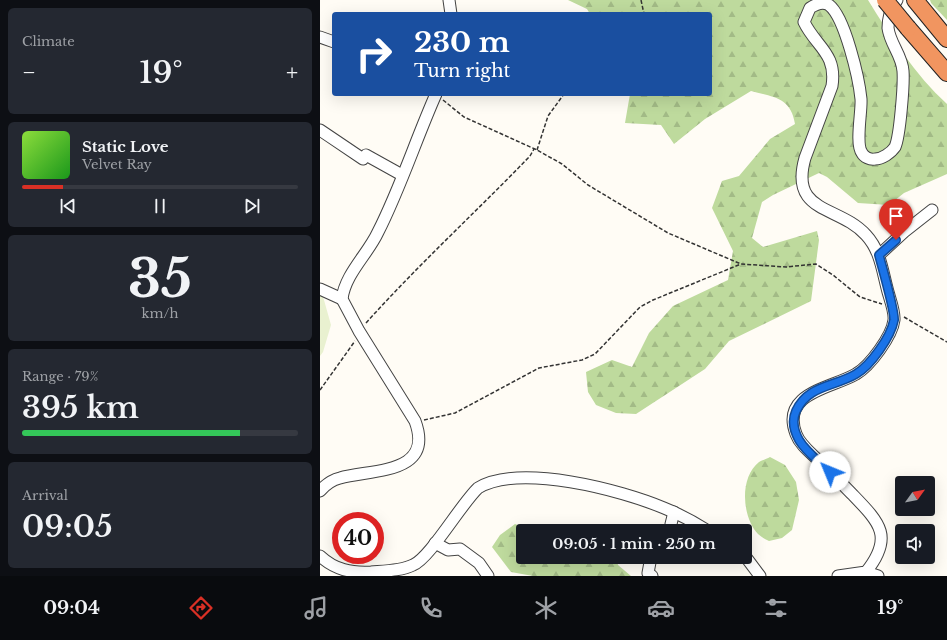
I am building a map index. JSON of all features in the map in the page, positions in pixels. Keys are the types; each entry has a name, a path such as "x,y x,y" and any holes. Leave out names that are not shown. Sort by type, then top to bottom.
{"highway":[{"path":"885,0 947,73"},
{"path":"915,0 947,39"}],"street":[{"path":"449,0 451,12"},
{"path":"866,572 880,548 881,534 876,520 801,444 795,433 794,422 795,414 805,396 854,375 869,362 890,331 894,320 879,255 874,245 861,230 816,204 807,197 802,189 801,169 834,78 833,69 825,49 808,31 804,22 810,8 823,3 829,4 837,16 858,74 861,101 861,153 867,158 875,160 882,158 895,146 900,121 903,71 899,53 892,43 888,20 897,0"},
{"path":"320,37 332,41"},
{"path":"342,299 343,293 353,273 378,233 402,175 439,96"},
{"path":"320,130 363,159 366,155 402,175"},
{"path":"879,255 904,232 932,210"},
{"path":"320,289 342,299 360,332 415,421 420,438 418,445 406,461 384,471 338,478 324,486 320,491"},
{"path":"408,576 414,565 435,543 478,488 487,483 502,479 523,478 577,483 649,502 674,512 695,524"},
{"path":"671,524 674,512"},
{"path":"435,543 448,550 460,549 479,563 488,576"},
{"path":"320,556 342,570 352,572 379,572 414,565"},
{"path":"649,564 648,573 652,576"},
{"path":"751,564 760,576"},
{"path":"838,576 866,572 878,576"}],"path":[{"path":"641,0 644,12"},
{"path":"439,96 464,117 537,150 562,164 588,185 668,234 741,264 786,267 816,264 833,275 860,297 884,305 893,312 947,342"},
{"path":"537,150 548,116 563,96"},
{"path":"320,390 360,332 389,298 491,197 530,156 534,149"},
{"path":"415,421 455,413 539,368 582,360 595,354 640,307 653,300 741,264"}],"green space":[{"path":"568,0 868,0 914,68 935,93 947,104 947,174 904,193 889,205 858,203 827,177 819,173 773,195 762,202 752,238 763,247 817,231 819,240 811,301 729,341 705,369 636,414 616,413 596,405 588,392 586,372 612,360 632,367 649,333 673,306 728,280 733,251 712,208 722,181 739,176 770,139 795,124 790,108 785,103 774,97 751,91 705,119 674,144 661,125 625,123 630,96 712,96 712,12 589,12 587,9"},
{"path":"930,0 947,0 947,20 931,3"},
{"path":"320,292 322,293 331,325 323,352 320,356"},
{"path":"770,457 785,465 796,482 799,500 792,530 782,538 769,541 759,535 753,527 746,508 745,498 748,478 759,462"},
{"path":"516,524 516,564 618,564 631,576 533,576 511,572 492,547 500,535"}],"route":[{"path":"830,472 801,444 795,433 795,414 805,396 860,371 877,353 890,331 894,320 893,312 879,255 896,240"}]}
